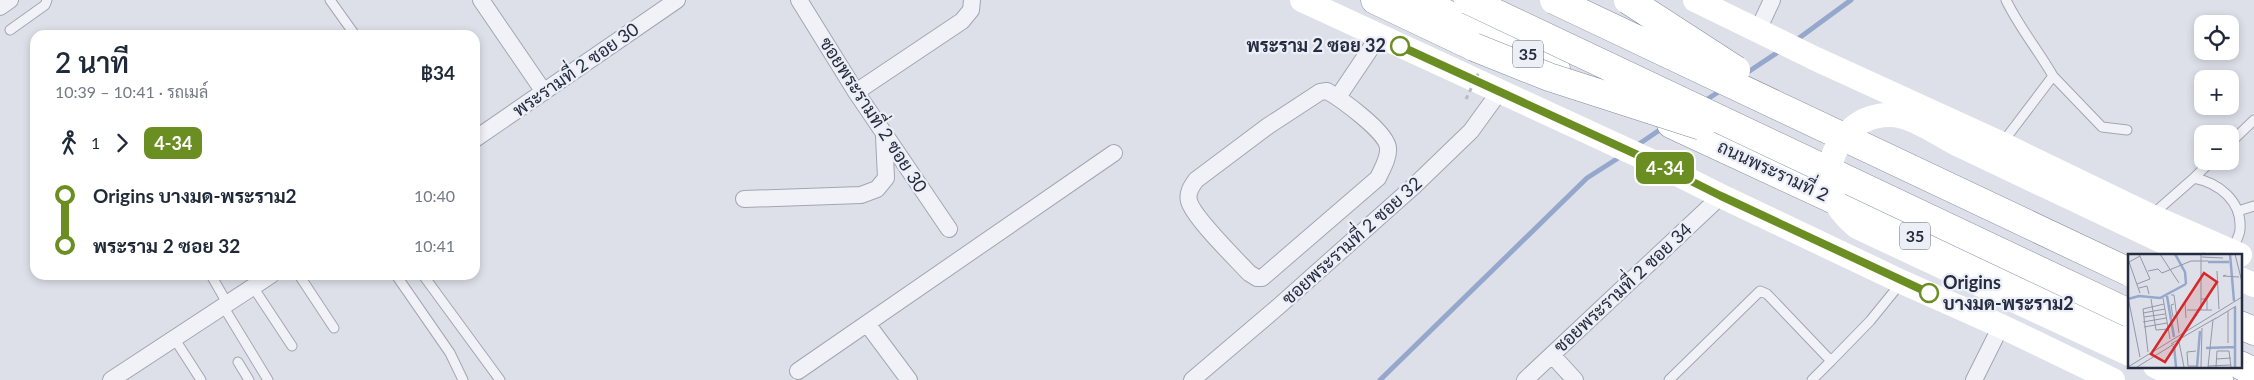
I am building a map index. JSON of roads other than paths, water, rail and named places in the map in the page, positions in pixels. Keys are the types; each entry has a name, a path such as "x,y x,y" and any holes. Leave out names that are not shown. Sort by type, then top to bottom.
{"highway":[{"path":"1375,0 1474,47 1532,71 1805,160"},
{"name":"ถนนพระรามที่ 2","path":"1419,0 1637,109 1700,136 2128,337"},
{"path":"1468,0 2128,313"},
{"path":"1554,0 2128,272"},
{"path":"1576,0 2128,263"},
{"path":"1628,0 1820,126"},
{"path":"2242,317 2254,323"},
{"path":"2242,326 2254,331"},
{"path":"2242,366 2254,372"},
{"path":"2194,368 2219,380"}],"main road":[{"path":"1302,0 1653,162 1902,282 2001,326 2114,380"},
{"path":"1695,0 1816,59 2008,135 2151,216 2237,254"},
{"path":"2128,354 1857,226 1839,208 1828,179 1830,164 1840,139 1849,130 1872,117 1888,114 1902,116 2189,254"},
{"path":"2242,256 2254,261"},
{"path":"2242,279 2254,285"},
{"path":"2159,368 2185,380"}],"street":[{"path":"0,7 10,0"},
{"path":"481,0 544,92"},
{"name":"พระรามที่ 2 ซอย 30","path":"480,137 677,0"},
{"name":"ซอยพระรามที่ 2 ซอย 30","path":"799,0 856,92 949,229"},
{"path":"856,92 962,21 971,10 972,0"},
{"path":"1763,32 1772,0"},
{"path":"1338,97 1379,36"},
{"path":"1327,91 1338,97 1384,136 1388,150 1381,172 1378,178 1262,278 1257,278 1248,273 1196,214 1189,200 1189,191 1196,180 1268,126 1320,92 1327,91"},
{"name":"ซอยพระรามที่ 2 ซอย 32","path":"1192,380 1279,306 1414,186 1471,130 1500,91"},
{"path":"744,199 861,195 877,188 886,178 884,134"},
{"path":"798,371 868,325 961,257 1114,153"},
{"name":"ซอยพระรามที่ 2 ซอย 34","path":"1525,380 1721,196"},
{"path":"111,380 264,280"},
{"path":"868,325 909,380"},
{"path":"1974,380 2001,326"},
{"path":"1552,355 1575,380"}],"lane":[{"path":"10,30 45,5 47,0"},
{"path":"330,0 351,30"},
{"path":"2006,0 2021,28 2053,76 2102,127 2127,130"},
{"path":"2008,135 2053,76"},
{"path":"2239,134 2254,120"},
{"path":"2151,216 2202,170"},
{"path":"2194,178 2215,185 2227,194 2238,211 2240,230 2237,254"},
{"path":"2238,211 2254,206"},
{"path":"213,280 225,305 268,380"},
{"path":"302,280 334,328"},
{"path":"399,280 450,353 462,380"},
{"path":"427,280 500,380"},
{"path":"1812,380 1870,321 1902,282"},
{"path":"253,287 292,346"},
{"path":"1669,380 1760,291 1767,294 1831,361"},
{"path":"174,338 201,380"},
{"path":"238,362 249,380"}],"waterway":[{"path":"1795,41 1851,0"},
{"path":"1745,74 1781,50"},
{"path":"1703,102 1723,89"},
{"path":"1636,146 1664,127"},
{"path":"1380,380 1587,178 1623,155"}],"place":[{"name":"พระราม 2 ซอย 32","path":"1400,46"},
{"name":"Origins บางมด-พระราม2","path":"1929,293"}]}
